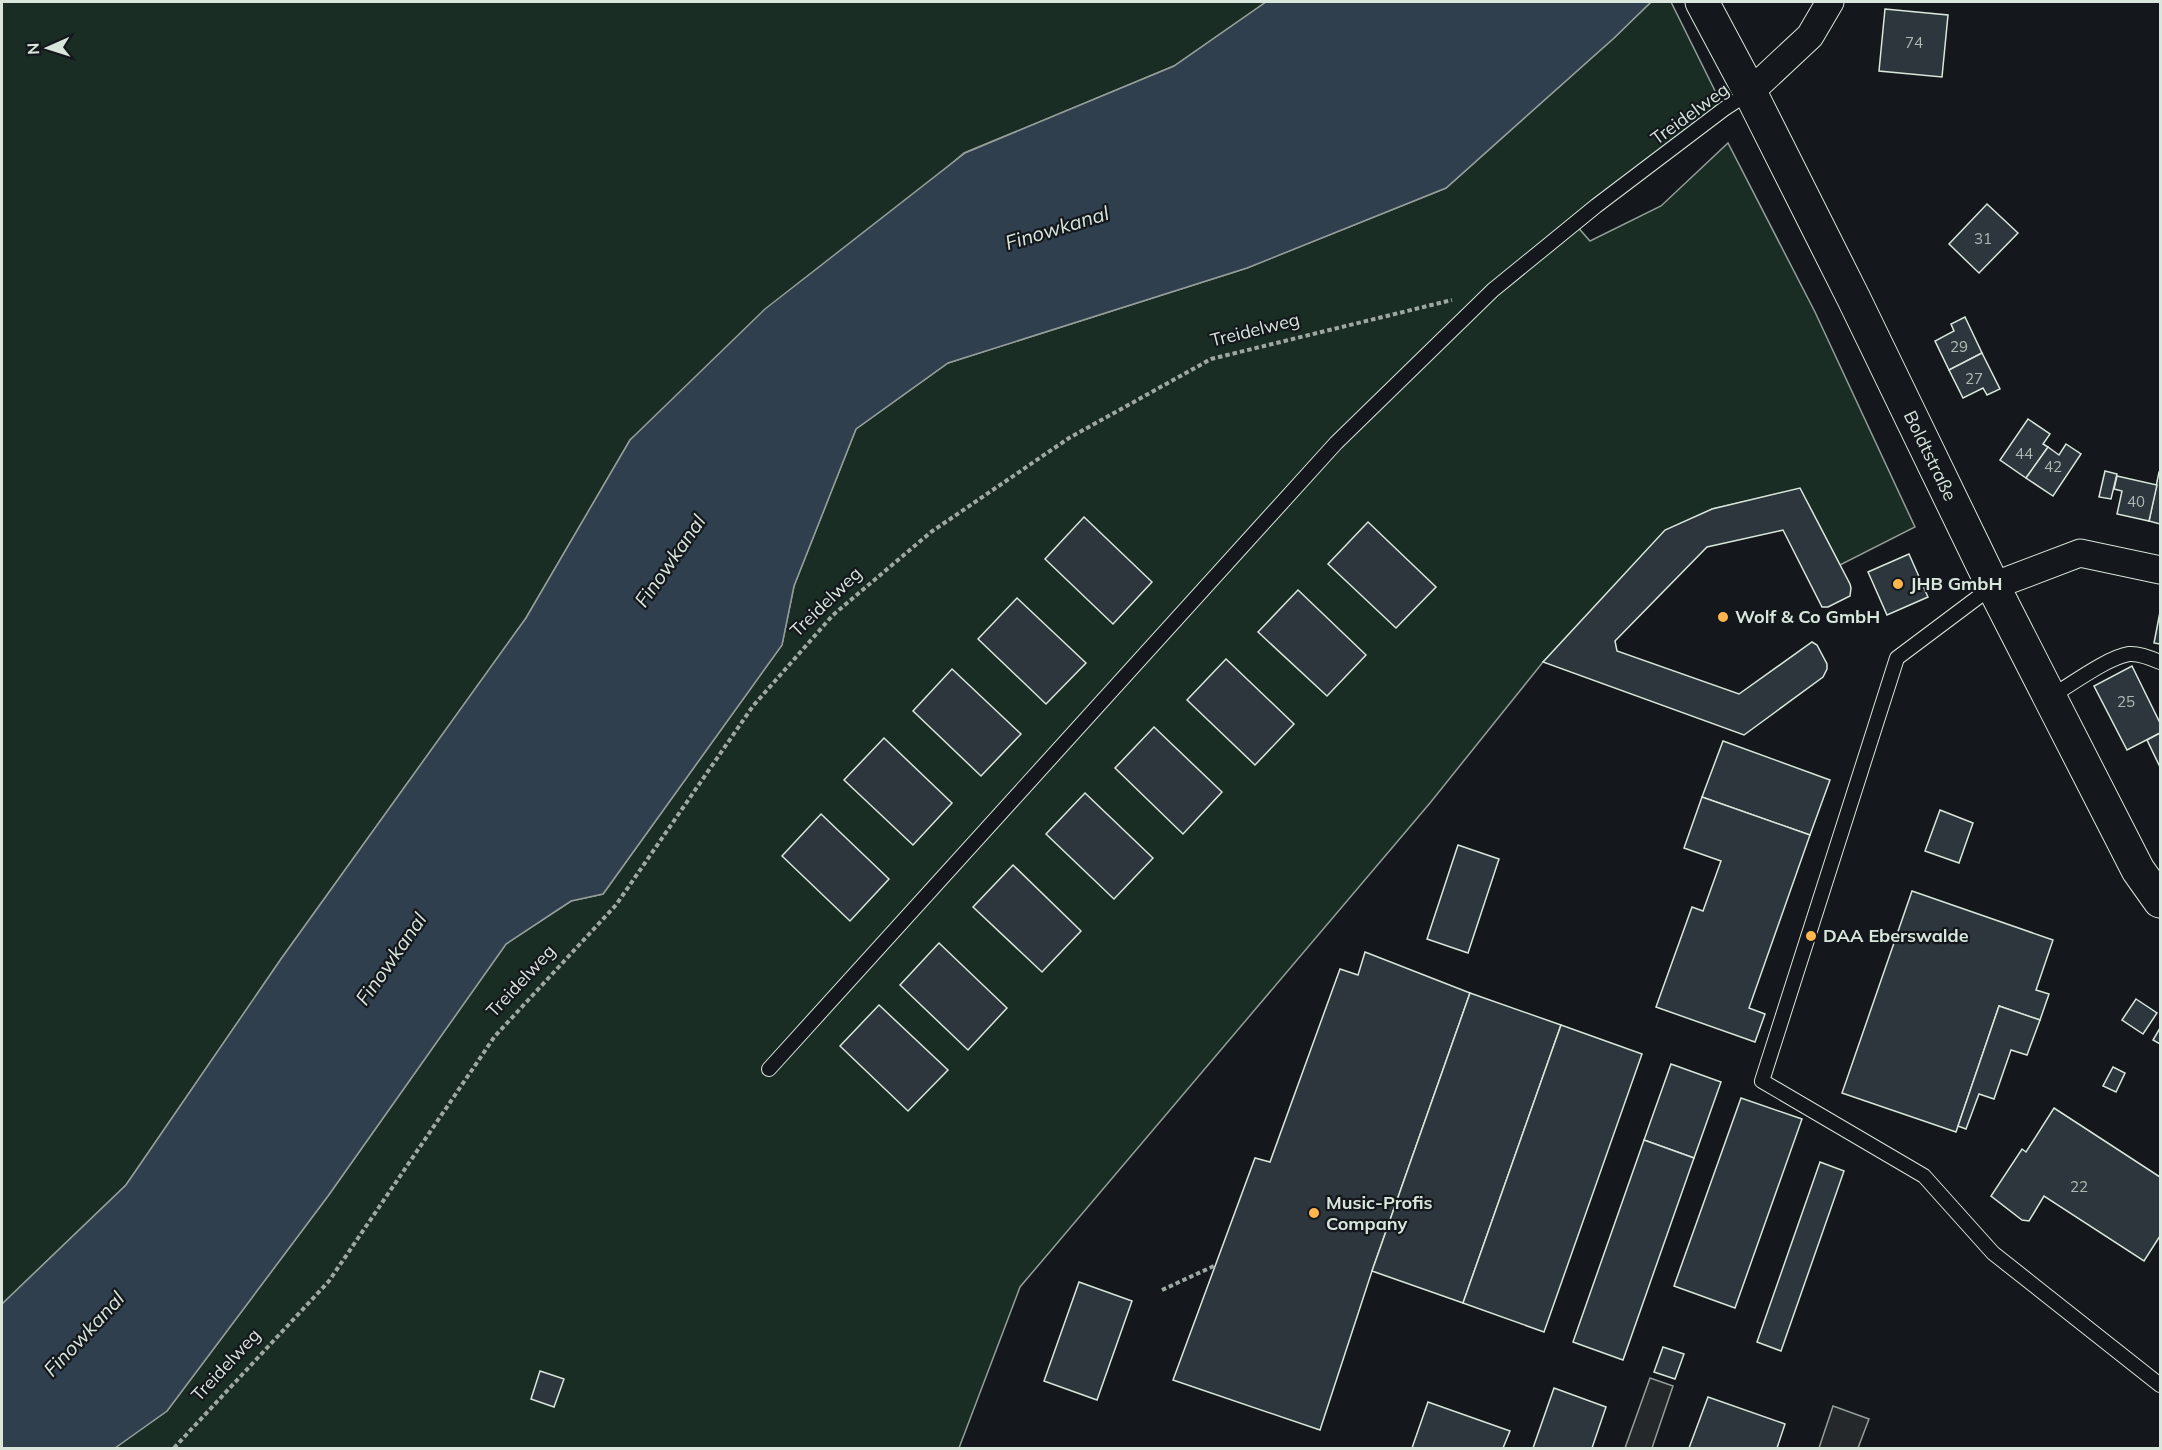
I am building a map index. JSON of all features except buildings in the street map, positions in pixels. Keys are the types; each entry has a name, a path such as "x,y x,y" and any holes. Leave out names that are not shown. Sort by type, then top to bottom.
{"main road":[{"name":"Boldtstraße","path":"1703,5 1750,92 1854,299 1993,586 2138,870 2160,901"}],"street":[{"path":"1750,92 1810,36 1830,2"},
{"path":"1993,586 2080,553 2160,570"}],"lane":[{"name":"Treidelweg","path":"1493,290 1596,206 1724,109 1750,92"},
{"path":"769,1069 1336,443 1493,290"},
{"path":"1993,586 1897,658 1762,1081 1924,1176 1993,1253 2160,1384"},
{"path":"2050,697 2117,657 2136,655 2160,662"}],"path":[{"name":"Treidelweg","path":"174,1449 329,1281 495,1036 616,905 753,706 833,615 931,532 1069,438 1211,359 1493,290"},
{"path":"1162,1290 1216,1265"}],"green space":[{"path":"2,2 1266,2 1174,66 964,153 630,440 526,618 281,959 126,1185 2,1304"},
{"path":"1651,2 1671,2 1724,109 1575,224 1590,241 1661,206 1728,143 1815,312 1915,527 1840,565 1800,489 1712,509 1543,662 1430,803 1020,1287 959,1448 114,1448 167,1411 328,1196 506,944 571,901 603,894 782,645 794,586 856,429 948,363 1247,268 1446,188"}],"shaded area":[{"path":"1650,1378 1673,1386 1652,1448 1625,1448"},
{"path":"1833,1406 1869,1419 1858,1448 1819,1448"}],"water":[{"name":"Finowkanal","path":"1266,2 1651,2 1446,188 1247,268 948,363 856,429 794,586 782,645 603,894 571,901 506,944 328,1196 167,1411 115,1448 2,1448 2,1304 126,1185 281,959 526,618 630,440 765,309 965,153 1174,66"}],"place":[{"name":"JHB GmbH","path":"1898,584"},
{"name":"Wolf & Co GmbH","path":"1723,617"},
{"name":"DAA Eberswalde","path":"1811,936"},
{"name":"Music-Profis Company","path":"1314,1213"}]}
